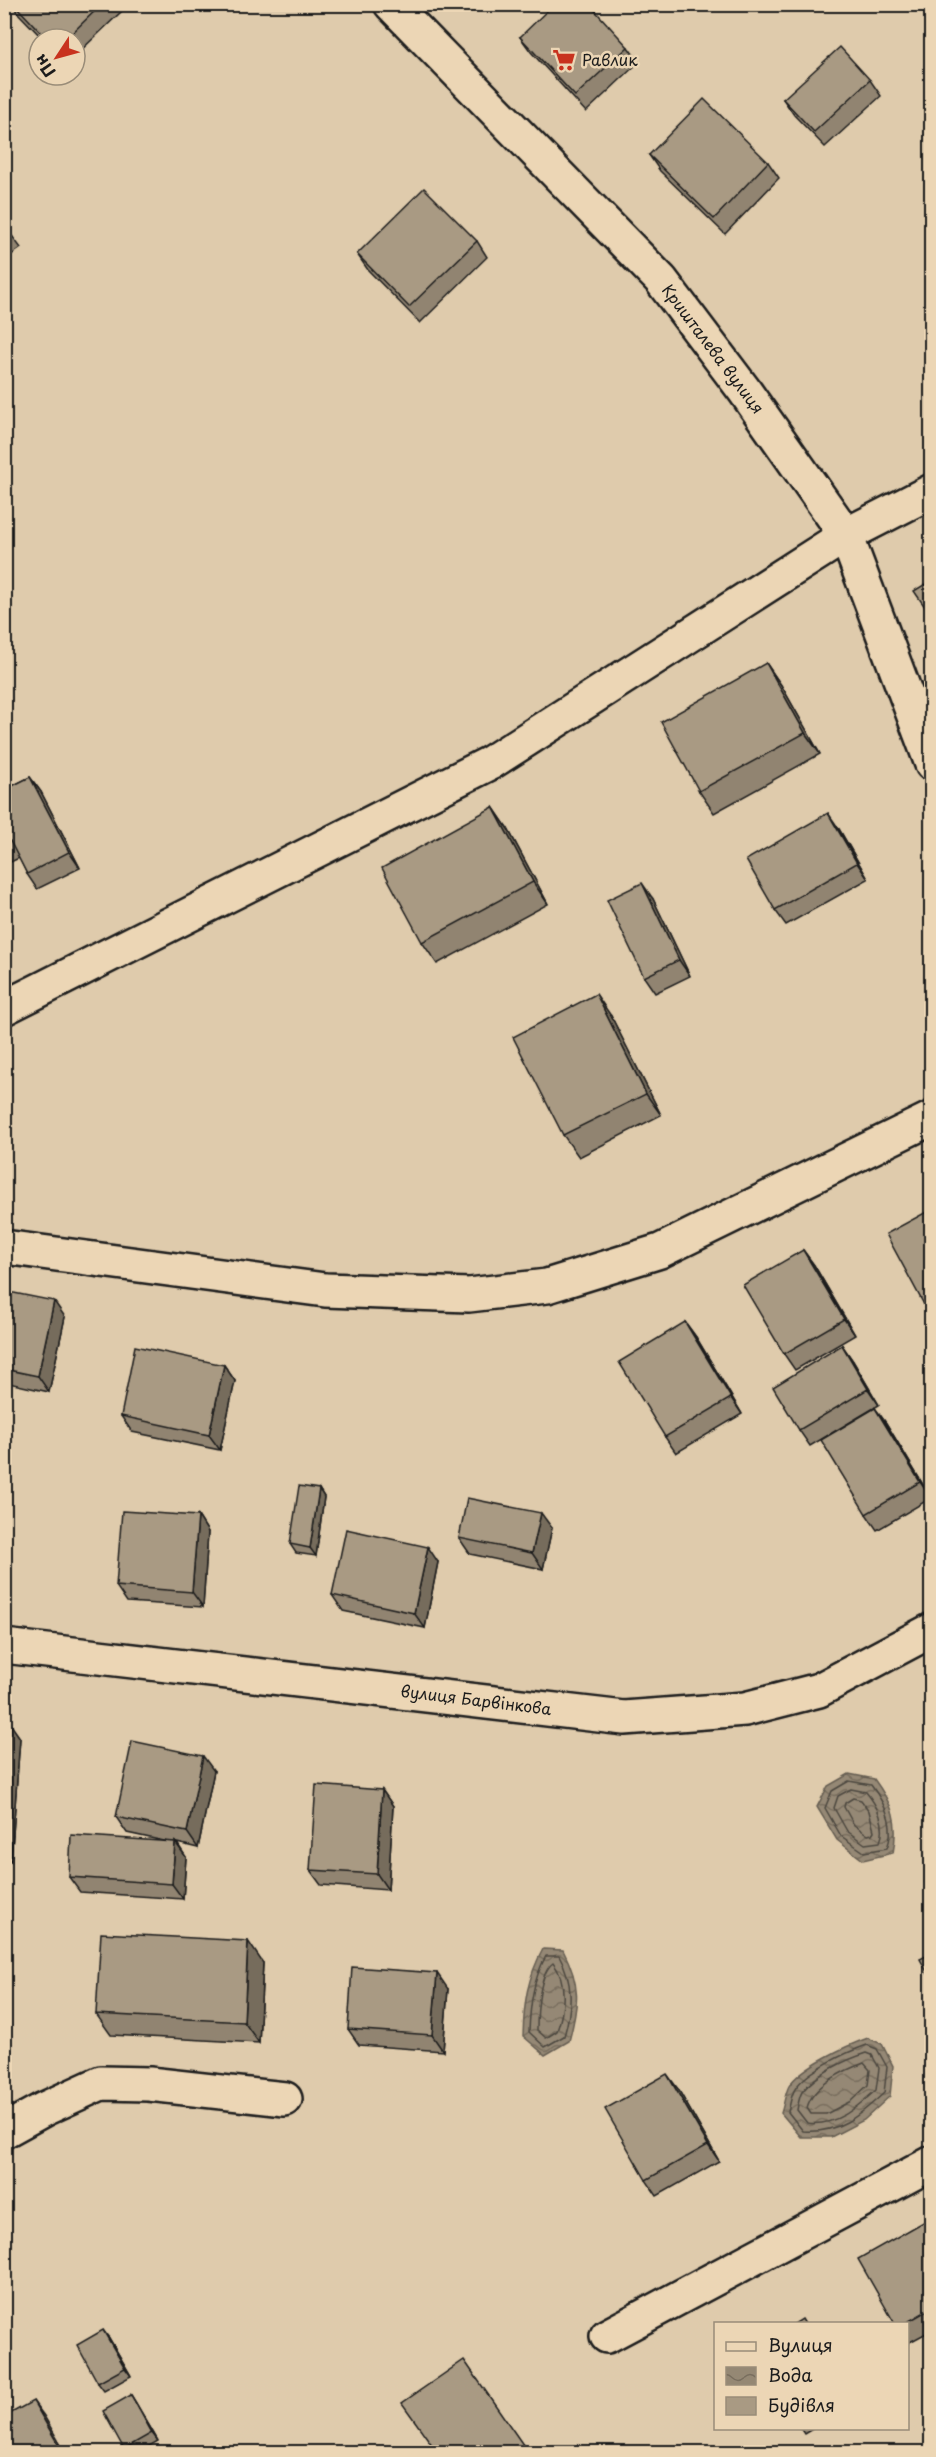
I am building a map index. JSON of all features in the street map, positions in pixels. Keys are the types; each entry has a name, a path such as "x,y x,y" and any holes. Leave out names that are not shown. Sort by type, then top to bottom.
{"street":[{"name":"Кришталева вулиця","path":"391,4 661,280 744,390 846,535 932,764"},
{"path":"4,1008 490,763 846,535 932,491"},
{"path":"4,1247 325,1290 469,1295 546,1286 660,1251 932,1118"},
{"name":"вулиця Барвінкова","path":"4,1646 624,1718 745,1709 819,1690 932,1630"},
{"path":"4,2131 44,2109 101,2083 149,2084 285,2099"},
{"path":"607,2336 932,2163"}],"water":[{"path":"849,1774 874,1779 886,1797 895,1822 893,1853 863,1860 837,1840 817,1807 828,1786"},
{"path":"543,1949 563,1950 573,1974 576,1995 575,2016 569,2041 545,2055 523,2036 527,1991 533,1970"},
{"path":"868,2038 882,2044 893,2066 890,2096 864,2120 831,2137 801,2137 781,2113 789,2086 803,2071 814,2064"}],"building":[{"path":"14,4 102,4 78,27 36,27"},
{"path":"554,4 589,4 628,47 575,96 520,37"},
{"path":"840,47 870,80 814,132 783,99"},
{"path":"704,99 768,162 714,219 649,155"},
{"path":"424,188 477,241 409,307 357,254"},
{"path":"4,225 10,232 4,236"},
{"path":"932,580 932,617 914,591"},
{"path":"766,663 805,733 699,791 661,722"},
{"path":"30,777 69,852 27,874 10,841 4,844 4,790"},
{"path":"493,807 533,882 422,942 382,868"},
{"path":"828,813 857,863 775,910 746,860"},
{"path":"642,883 679,960 644,977 607,900"},
{"path":"596,994 646,1094 563,1135 513,1037"},
{"path":"932,1209 932,1308 927,1310 886,1234"},
{"path":"803,1250 844,1319 784,1354 743,1285"},
{"path":"4,1291 54,1301 38,1376 4,1369"},
{"path":"685,1322 731,1398 665,1437 619,1362"},
{"path":"842,1345 868,1389 799,1430 773,1387"},
{"path":"135,1346 224,1365 209,1435 121,1416"},
{"path":"875,1408 920,1482 866,1514 821,1440"},
{"path":"299,1486 319,1489 310,1548 290,1544"},
{"path":"467,1498 541,1513 532,1553 459,1538"},
{"path":"122,1511 198,1516 192,1592 116,1586"},
{"path":"346,1529 428,1547 414,1613 332,1595"},
{"path":"132,1741 203,1756 187,1832 116,1817"},
{"path":"316,1785 382,1790 377,1874 310,1870"},
{"path":"71,1835 175,1842 172,1884 69,1877"},
{"path":"932,1878 932,1894 925,1882"},
{"path":"101,1933 248,1941 244,2022 96,2014"},
{"path":"932,1953 932,1981 920,1959"},
{"path":"352,1967 437,1973 432,2035 348,2029"},
{"path":"667,2074 708,2145 646,2180 605,2109"},
{"path":"927,2220 932,2228 932,2308 908,2322 894,2322 858,2259"},
{"path":"103,2330 125,2368 98,2383 77,2345"},
{"path":"464,2360 526,2449 521,2452 437,2452 402,2403"},
{"path":"131,2395 152,2433 124,2449 103,2411"},
{"path":"33,2401 62,2451 4,2452 4,2417"}],"place":[{"name":"Равлик","path":"564,60"}]}
